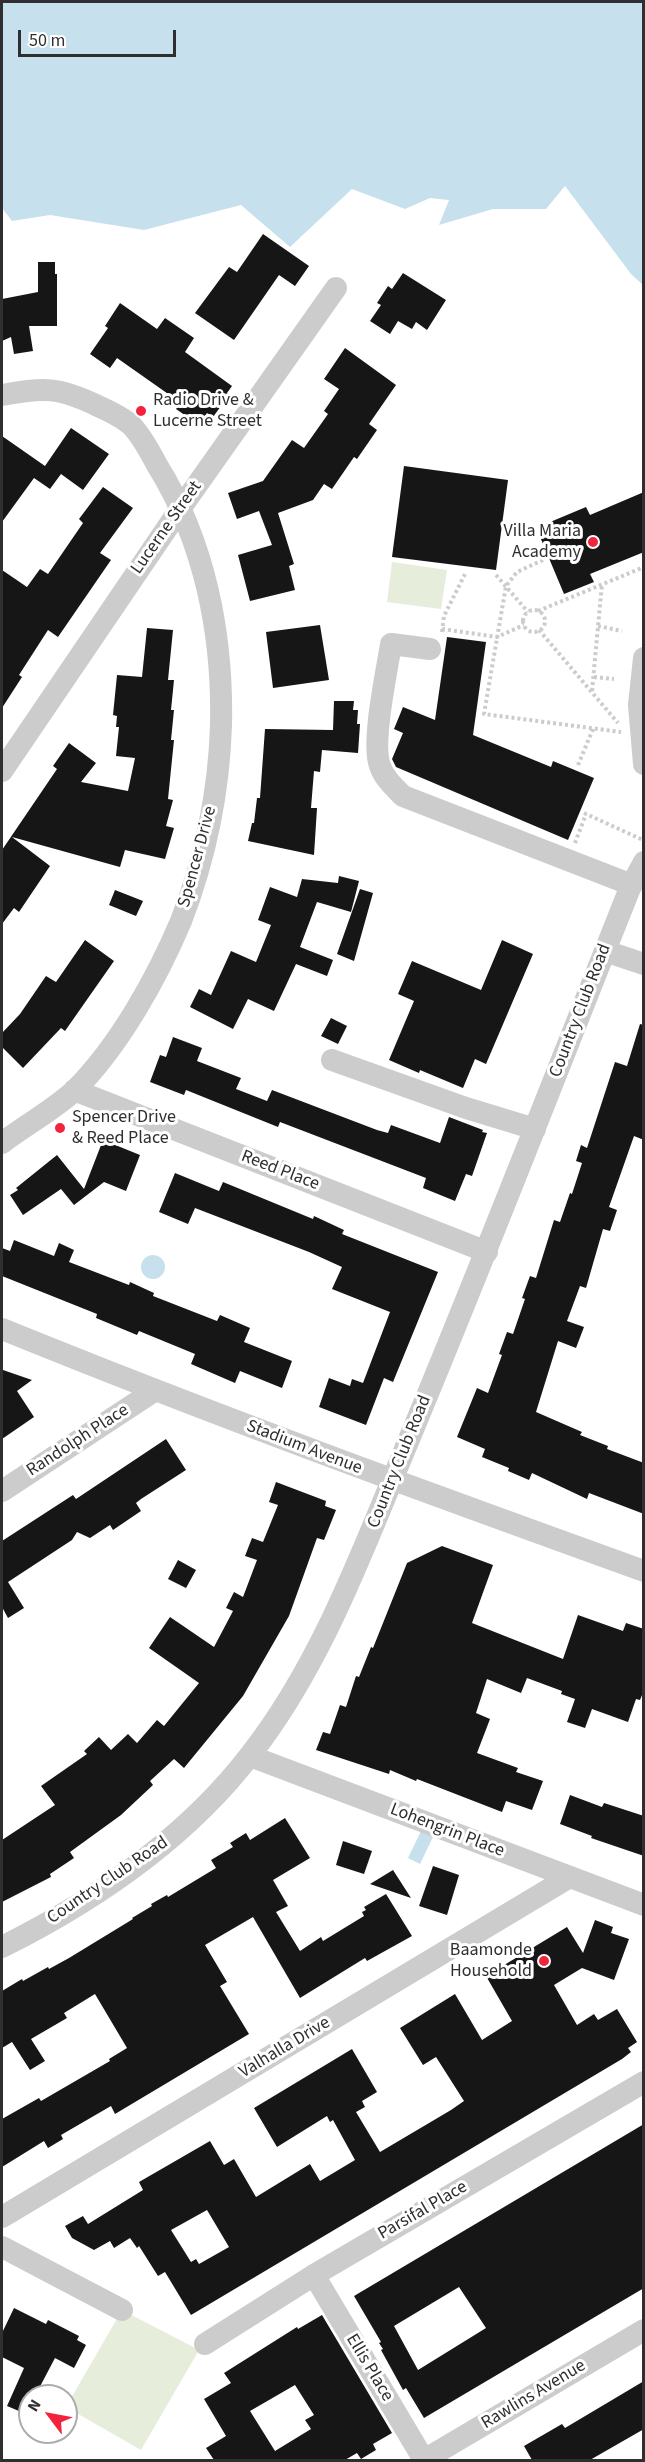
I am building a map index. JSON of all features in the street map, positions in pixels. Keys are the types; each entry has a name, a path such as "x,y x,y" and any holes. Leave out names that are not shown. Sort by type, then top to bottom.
{"street":[{"name":"Lucerne Street","path":"2,771 180,509 336,288"},
{"name":"Spencer Drive","path":"2,394 32,389 62,391 116,415 130,425 146,446 166,478 200,558 213,613 219,670 221,726 217,775 209,825 197,873 181,921 158,971 103,1057 74,1090 2,1143"},
{"path":"430,649 391,644 376,749 380,767 388,782 403,796 632,885"},
{"path":"638,749 639,705 644,658"},
{"name":"Country Club Road","path":"2,1947 77,1905 149,1856 190,1821 250,1756 283,1708 325,1634 392,1480 487,1252 605,951 644,862"},
{"path":"605,951 644,964"},
{"path":"332,1060 466,1108 535,1129"},
{"name":"Reed Place","path":"74,1090 487,1252"},
{"name":"Stadium Avenue","path":"2,1329 154,1391 644,1571"},
{"name":"Randolph Place","path":"2,1491 154,1391"},
{"name":"Lohengrin Place","path":"250,1756 644,1905"},
{"name":"Valhalla Drive","path":"2,2217 568,1878"},
{"name":"Parsifal Place","path":"205,2344 314,2276 644,2082"},
{"path":"2,2247 122,2310"},
{"name":"Ellis Place","path":"314,2276 424,2460"},
{"name":"Rawlins Avenue","path":"424,2460 644,2330"}],"path":[{"path":"543,560 517,572 506,586 484,714 593,729 638,749"},
{"path":"539,630 529,631 524,625 524,617 528,612 538,611 644,567"},
{"path":"430,649 439,648 444,616 466,572"},
{"path":"496,575 528,612"},
{"path":"592,693 602,584"},
{"path":"538,611 544,620 539,630"},
{"path":"442,628 497,637 524,625"},
{"path":"598,626 622,631"},
{"path":"539,630 638,749"},
{"path":"594,676 614,679"},
{"path":"578,765 593,729"},
{"path":"569,860 585,814 644,840"}],"green space":[{"path":"392,562 447,570 441,609 387,602"},
{"path":"122,2310 199,2350 141,2450 78,2414 78,2386"}],"water":[{"path":"2,2 643,2 643,285 631,274 565,186 546,209 493,209 439,225 449,200 430,198 405,209 352,189 290,247 241,205 144,230 50,215 12,221 2,208"},
{"path":"153,1255 158,1256 164,1262 164,1272 158,1278 153,1279 148,1278 142,1272 141,1267 142,1262 148,1256"},
{"path":"421,1831 433,1837 420,1864 408,1858"}],"building":[{"path":"263,234 309,266 295,286 279,275 234,340 195,313 229,267 237,272"},
{"path":"38,262 55,262 57,326 29,326 33,351 14,354 11,337 2,341 2,299 38,292"},
{"path":"403,273 446,300 427,330 416,322 412,329 398,321 390,334 370,321 381,305 377,303 388,286 392,289"},
{"path":"120,303 157,329 165,318 194,338 185,352 232,386 227,393 229,395 213,417 207,413 199,425 176,409 181,403 117,358 110,368 90,354 108,328 105,326"},
{"path":"345,348 396,385 369,424 377,430 357,459 354,457 332,489 324,484 313,500 278,513 294,564 289,566 295,590 250,601 238,555 272,545 259,511 237,519 228,493 263,481 292,440 304,448 328,414 324,411 339,389 324,379"},
{"path":"71,428 109,454 83,490 61,474 50,489 34,478 2,522 2,436 45,466"},
{"path":"404,466 508,480 496,570 392,557"},
{"path":"103,487 133,508 100,553 111,560 58,637 48,630 19,675 22,677 2,708 2,570 27,587 40,569 48,574 83,523 79,519"},
{"name":"Villa Maria Academy","path":"644,492 644,552 590,574 594,582 564,594 538,532 545,529 543,525 586,507 590,515"},
{"path":"320,625 329,680 273,688 266,632"},
{"path":"147,628 173,630 168,680 174,680 171,740 174,740 168,799 173,800 166,826 174,828 165,859 125,850 120,867 12,837 50,866 19,912 14,908 2,924 2,850 57,769 53,766 69,743 96,763 81,782 128,791 135,758 116,756 119,727 116,727 117,716 113,715 117,675 142,677"},
{"path":"447,637 486,642 473,735 551,767 553,761 594,778 568,840 396,767 392,759 403,733 394,729 403,707 435,720"},
{"path":"334,701 354,701 353,710 358,710 357,724 360,724 358,753 322,750 320,772 314,771 311,808 317,808 314,855 248,841 252,823 254,823 257,798 260,798 265,729 333,730"},
{"path":"339,876 359,881 351,912 317,902 300,947 333,960 327,976 296,964 274,1011 248,999 233,1029 190,1007 199,989 211,995 231,951 256,962 271,925 258,920 270,887 297,897 302,879 338,883"},
{"path":"360,889 373,893 354,961 337,954"},
{"path":"115,890 143,901 136,916 109,905"},
{"path":"85,940 114,961 65,1031 61,1028 23,1068 2,1047 2,1033 20,1014 46,976 56,982"},
{"path":"502,940 533,954 486,1064 475,1059 463,1088 389,1060 414,1001 398,994 412,961 481,990"},
{"path":"331,1018 347,1026 338,1044 321,1036"},
{"path":"640,1024 644,1025 644,1140 634,1136 609,1207 617,1210 610,1231 603,1229 586,1288 580,1286 567,1321 584,1327 576,1348 558,1341 536,1412 582,1432 580,1435 608,1446 607,1449 644,1463 644,1514 589,1493 587,1499 532,1473 529,1480 508,1471 509,1468 482,1457 485,1449 457,1437 477,1388 488,1393 502,1355 499,1354 507,1332 513,1334 530,1276 536,1278 554,1220 560,1222 570,1193 572,1194 582,1163 576,1161 581,1145 587,1148 615,1062 627,1066"},
{"path":"173,1037 202,1048 197,1061 241,1078 236,1089 267,1101 272,1090 377,1130 388,1133 391,1125 440,1143 449,1117 483,1130 482,1132 487,1133 472,1176 466,1174 455,1201 423,1188 426,1178 280,1122 278,1127 186,1090 184,1095 150,1082 160,1055 166,1057"},
{"path":"103,1140 140,1155 126,1191 104,1182 74,1205 61,1189 23,1215 10,1195 18,1190 16,1188 57,1155 84,1189"},
{"path":"175,1173 219,1191 223,1182 313,1219 314,1216 344,1230 342,1234 438,1272 393,1382 384,1378 366,1425 319,1407 329,1378 350,1386 352,1379 363,1383 390,1312 332,1289 342,1267 309,1252 195,1208 188,1224 159,1212"},
{"path":"14,1240 54,1256 59,1243 74,1250 69,1262 129,1285 130,1282 154,1293 153,1296 217,1321 220,1315 250,1328 244,1342 292,1361 282,1388 240,1371 235,1383 191,1364 195,1354 139,1331 137,1335 96,1318 97,1314 2,1276 2,1248 10,1251"},
{"path":"2,1367 3,1370 32,1380 17,1391 34,1417 2,1439"},
{"path":"166,1439 186,1470 136,1503 141,1511 113,1530 110,1525 90,1538 77,1532 72,1540 8,1582 24,1608 8,1618 2,1607 2,1541 73,1495 76,1499"},
{"path":"276,1482 326,1501 325,1506 336,1510 324,1540 317,1538 289,1616 243,1696 184,1768 174,1759 150,1781 153,1785 121,1815 70,1852 74,1858 50,1874 51,1877 2,1902 2,1840 55,1805 41,1786 87,1754 84,1751 99,1737 111,1750 128,1734 137,1743 157,1720 164,1726 199,1683 149,1648 170,1617 214,1647 233,1611 226,1608 234,1592 243,1597 257,1560 245,1556 252,1538 263,1542 278,1505 269,1502"},
{"path":"442,1546 493,1565 472,1623 563,1659 578,1615 623,1631 626,1623 644,1629 644,1690 640,1700 636,1699 628,1722 592,1709 585,1728 567,1722 575,1699 561,1694 562,1691 527,1678 521,1693 487,1679 476,1713 490,1719 477,1753 518,1768 516,1772 543,1781 532,1810 506,1801 502,1812 390,1770 389,1774 316,1750 323,1732 330,1734 340,1705 346,1707 356,1676 359,1677 371,1647 373,1648 407,1563"},
{"path":"178,1560 196,1570 186,1588 168,1579"},
{"path":"570,1795 602,1807 604,1803 644,1816 644,1856 591,1838 592,1836 560,1824"},
{"path":"285,1818 310,1858 273,1880 288,1906 276,1912 300,1951 321,1937 323,1941 364,1916 362,1912 366,1910 364,1907 386,1894 412,1936 367,1961 365,1958 300,1998 253,1917 205,1945 227,1982 220,1986 249,2034 115,2114 111,2106 61,2135 63,2139 48,2148 44,2141 2,2167 2,2119 39,2098 41,2101 110,2061 109,2059 127,2048 95,1994 64,2013 67,2018 31,2039 45,2061 30,2070 12,2042 2,2048 2,1991 22,1979 23,1981 69,1958 133,1919 152,1906 151,1904 167,1895 168,1897 216,1868 211,1860 233,1847 230,1843 246,1833 250,1840"},
{"path":"343,1841 372,1851 364,1874 336,1865"},
{"path":"433,1866 459,1875 447,1915 419,1906"},
{"path":"393,1870 411,1898 370,1884"},
{"path":"595,1920 613,1927 611,1933 629,1939 614,1980 582,1968 554,1985 577,2025 594,2014 598,2020 617,2009 637,2042 628,2048 631,2052 191,2315 165,2272 158,2276 139,2246 137,2248 130,2238 114,2248 110,2241 94,2250 72,2238 65,2226 83,2216 88,2224 143,2190 139,2182 210,2141 224,2165 234,2159 256,2197 310,2164 320,2181 355,2160 333,2120 330,2122 327,2116 277,2147 254,2108 352,2049 377,2092 362,2101 365,2107 356,2112 380,2152 464,2101 436,2057 423,2065 400,2028 455,1994 482,2040 512,2021 486,1976 567,1927 583,1953","holes":["207,2210 229,2247 199,2264 196,2259 191,2262 171,2230"]},
{"path":"644,2124 644,2288 424,2418 406,2388 403,2390 381,2350 383,2349 379,2343 381,2342 354,2296","holes":["459,2287 486,2328 418,2370 394,2326"]},
{"path":"14,2308 46,2324 48,2320 79,2336 77,2340 86,2345 74,2368 55,2358 41,2384 18,2384 18,2411 7,2406 24,2368 2,2357 2,2333"},
{"path":"322,2315 392,2433 373,2444 376,2450 361,2459 357,2453 345,2460 214,2460 206,2448 226,2436 204,2399 231,2383 224,2373 297,2327 298,2329","holes":["295,2385 314,2415 305,2420 311,2429 275,2451 250,2411"]},
{"path":"644,2381 644,2429 590,2460 532,2460 524,2446 562,2424 565,2428"}],"place":[{"name":"Radio Drive & Lucerne Street","path":"141,411"},
{"name":"Villa Maria Academy","path":"593,542"},
{"name":"Spencer Drive & Reed Place","path":"60,1128"},
{"name":"Baamonde Household","path":"544,1961"}]}
